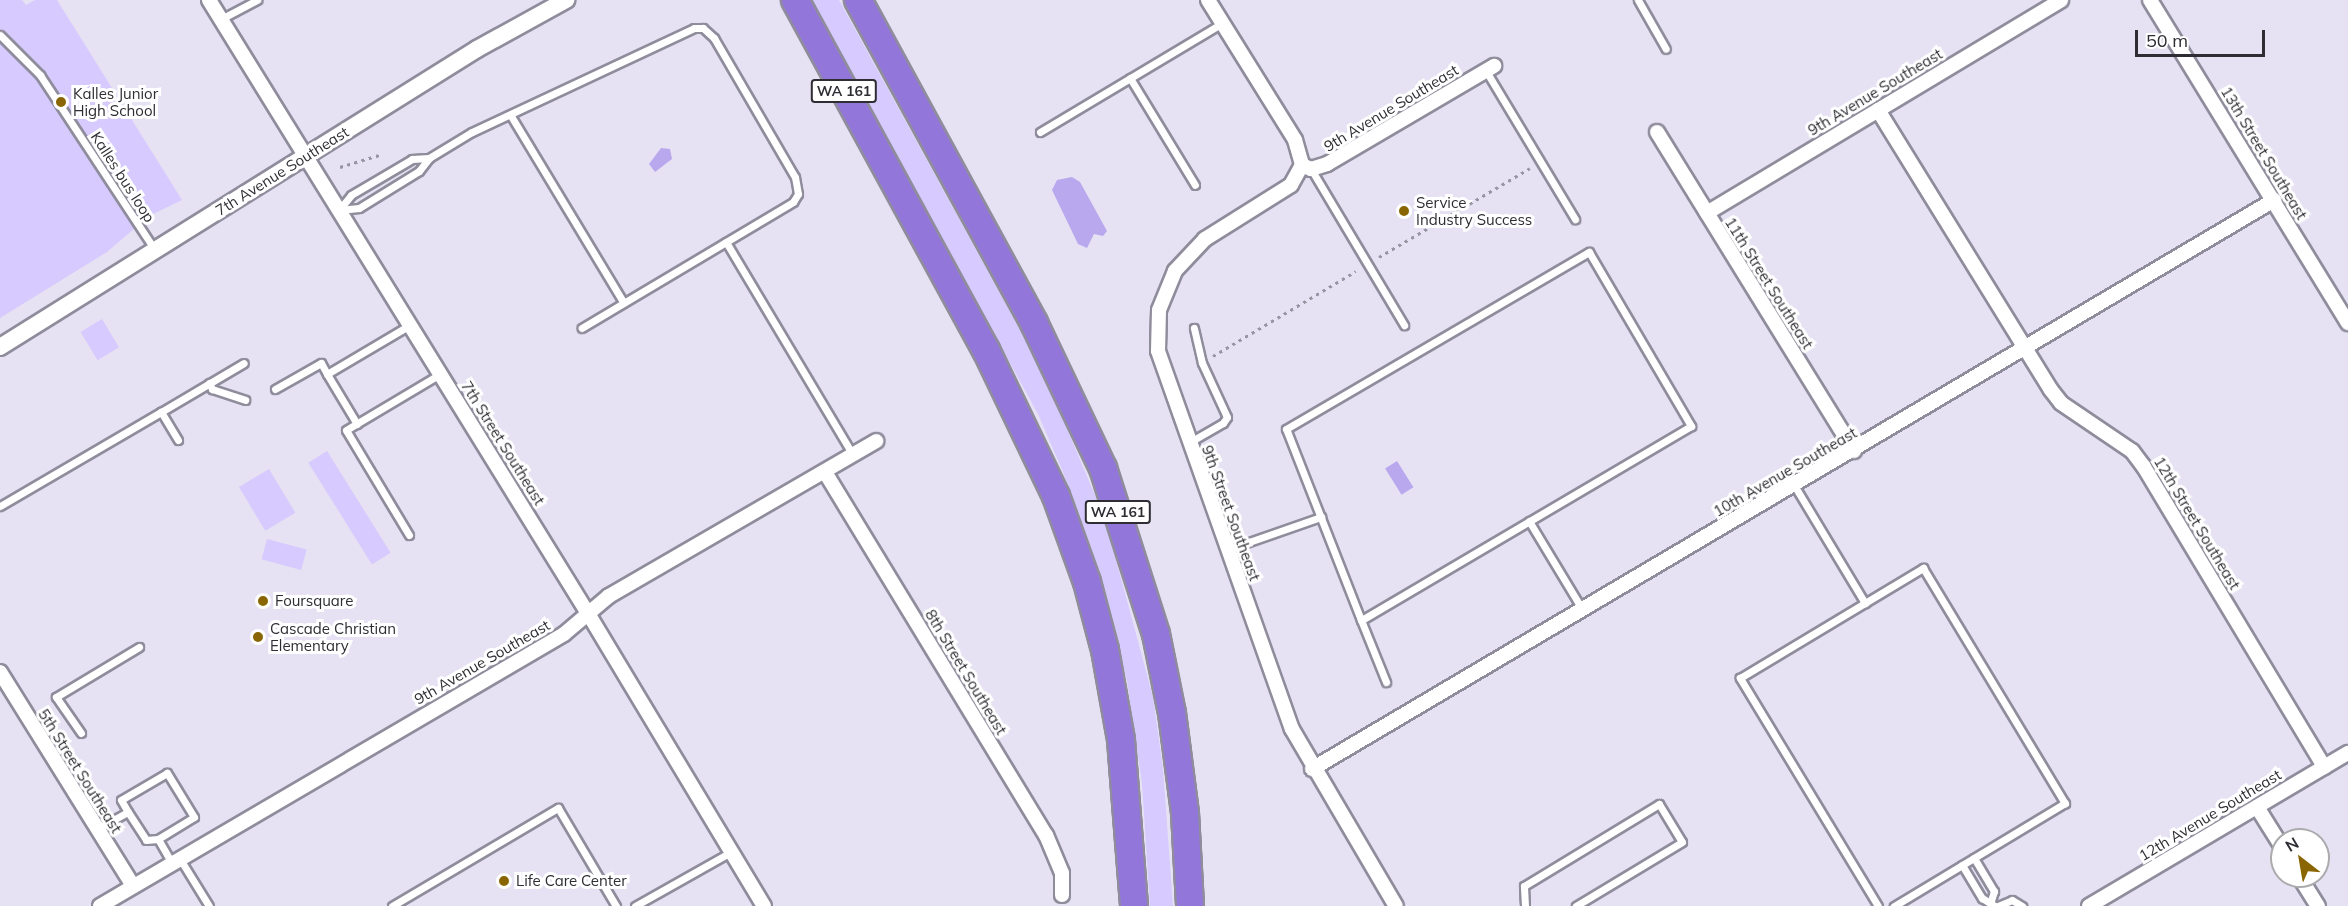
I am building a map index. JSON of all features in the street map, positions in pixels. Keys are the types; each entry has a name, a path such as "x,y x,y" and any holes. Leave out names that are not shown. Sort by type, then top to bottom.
{"highway":[{"path":"782,0 894,182"},
{"name":"WA 161","path":"795,0 1023,423 1087,582 1121,740 1134,906"},
{"name":"WA 161","path":"858,0 1069,391 1103,468 1135,559 1156,634 1172,713 1185,813 1190,906"},
{"path":"874,0 940,151"}],"street":[{"name":"7th Street Southeast","path":"209,0 589,615 764,906"},
{"name":"7th Avenue Southeast","path":"0,347 477,49 566,0"},
{"path":"1208,0 1295,140 1307,167"},
{"name":"9th Avenue Southeast","path":"1707,213 2061,0"},
{"name":"13th Street Southeast","path":"2154,1 2346,314"},
{"name":"9th Avenue Southeast","path":"1307,167 1327,164 1490,68"},
{"name":"12th Street Southeast","path":"1878,110 2061,403 2115,437 2144,467 2324,767"},
{"name":"11th Street Southeast","path":"1657,132 1854,451"},
{"name":"9th Street Southeast","path":"1307,167 1291,185 1204,239 1175,271 1165,288 1156,330 1158,351 1188,443 1284,709 1312,769 1396,906"},
{"name":"10th Avenue Southeast","path":"1312,769 1854,451 2274,200"},
{"name":"9th Avenue Southeast","path":"100,906 564,634 609,596 876,441"},
{"name":"8th Street Southeast","path":"825,472 1046,835 1062,873 1059,901"},
{"name":"5th Street Southeast","path":"0,672 133,886"},
{"name":"12th Avenue Southeast","path":"2089,906 2348,753"},
{"path":"2257,807 2270,828"},
{"path":"2307,888 2318,906"}],"lane":[{"path":"221,19 257,0"},
{"path":"1638,0 1666,49"},
{"path":"1040,132 1222,22"},
{"path":"339,210 359,208 419,171 429,158 472,132 511,116 694,28 709,31 799,185 794,202 582,328"},
{"name":"Kalles bus loop","path":"0,34 39,75 155,250"},
{"path":"1490,68 1540,162 1575,219"},
{"path":"1130,78 1195,185"},
{"path":"511,116 624,303"},
{"path":"339,210 351,195 411,159 429,158"},
{"path":"1307,167 1404,325"},
{"path":"726,242 853,455"},
{"path":"1361,620 1691,426 1589,252 1286,429 1361,620 1386,682"},
{"path":"327,374 410,325"},
{"path":"1188,443 1223,423 1227,417 1202,363 1194,328"},
{"path":"0,506 244,363"},
{"path":"275,389 321,363 357,424"},
{"path":"409,535 346,430 440,374"},
{"path":"209,383 212,389 244,400"},
{"path":"161,412 178,440"},
{"path":"1794,485 1865,603"},
{"path":"1226,550 1321,517"},
{"path":"1529,521 1582,610"},
{"path":"1878,906 1740,678 1923,568 2065,803 1894,906"},
{"path":"81,733 56,696 139,647"},
{"path":"167,773 194,817 158,839 146,840 128,812 121,800 167,773"},
{"path":"1525,906 1524,886 1659,804 1682,842 1576,906"},
{"path":"392,906 558,808 616,906"},
{"path":"97,829 128,812"},
{"path":"158,839 209,906"},
{"path":"635,906 731,852"},
{"path":"1974,858 1994,891 1995,904"},
{"path":"1962,865 1982,898 1995,904 2012,900 2022,906"}],"path":[{"path":"340,167 379,155"},
{"path":"1379,257 1540,162"},
{"path":"1202,363 1356,271"}],"shaded area":[{"name":"Kalles Junior High School","path":"0,0 22,0 26,5 35,0 57,0 182,200 149,216 107,252 0,318"},
{"path":"811,0 839,0 1043,372 1105,519 1153,697 1163,769 1173,906 1150,906 1142,783 1127,681 1091,547 1063,472 1038,414"},
{"path":"661,148 670,149 672,159 655,172 649,164"},
{"path":"1072,177 1080,182 1107,231 1103,236 1094,234 1087,248 1078,244 1052,190 1057,180"},
{"path":"102,319 119,347 98,360 81,332"},
{"path":"327,451 391,553 372,564 308,463"},
{"path":"1397,461 1413,487 1402,495 1385,468"},
{"path":"269,469 295,513 265,531 239,487"},
{"path":"267,539 307,550 301,570 262,559"}],"place":[{"name":"Kalles Junior High School","path":"61,102"},
{"name":"Service Industry Success","path":"1404,211"},
{"name":"Foursquare","path":"263,601"},
{"name":"Cascade Christian Elementary","path":"258,637"},
{"name":"Life Care Center","path":"504,881"}]}
